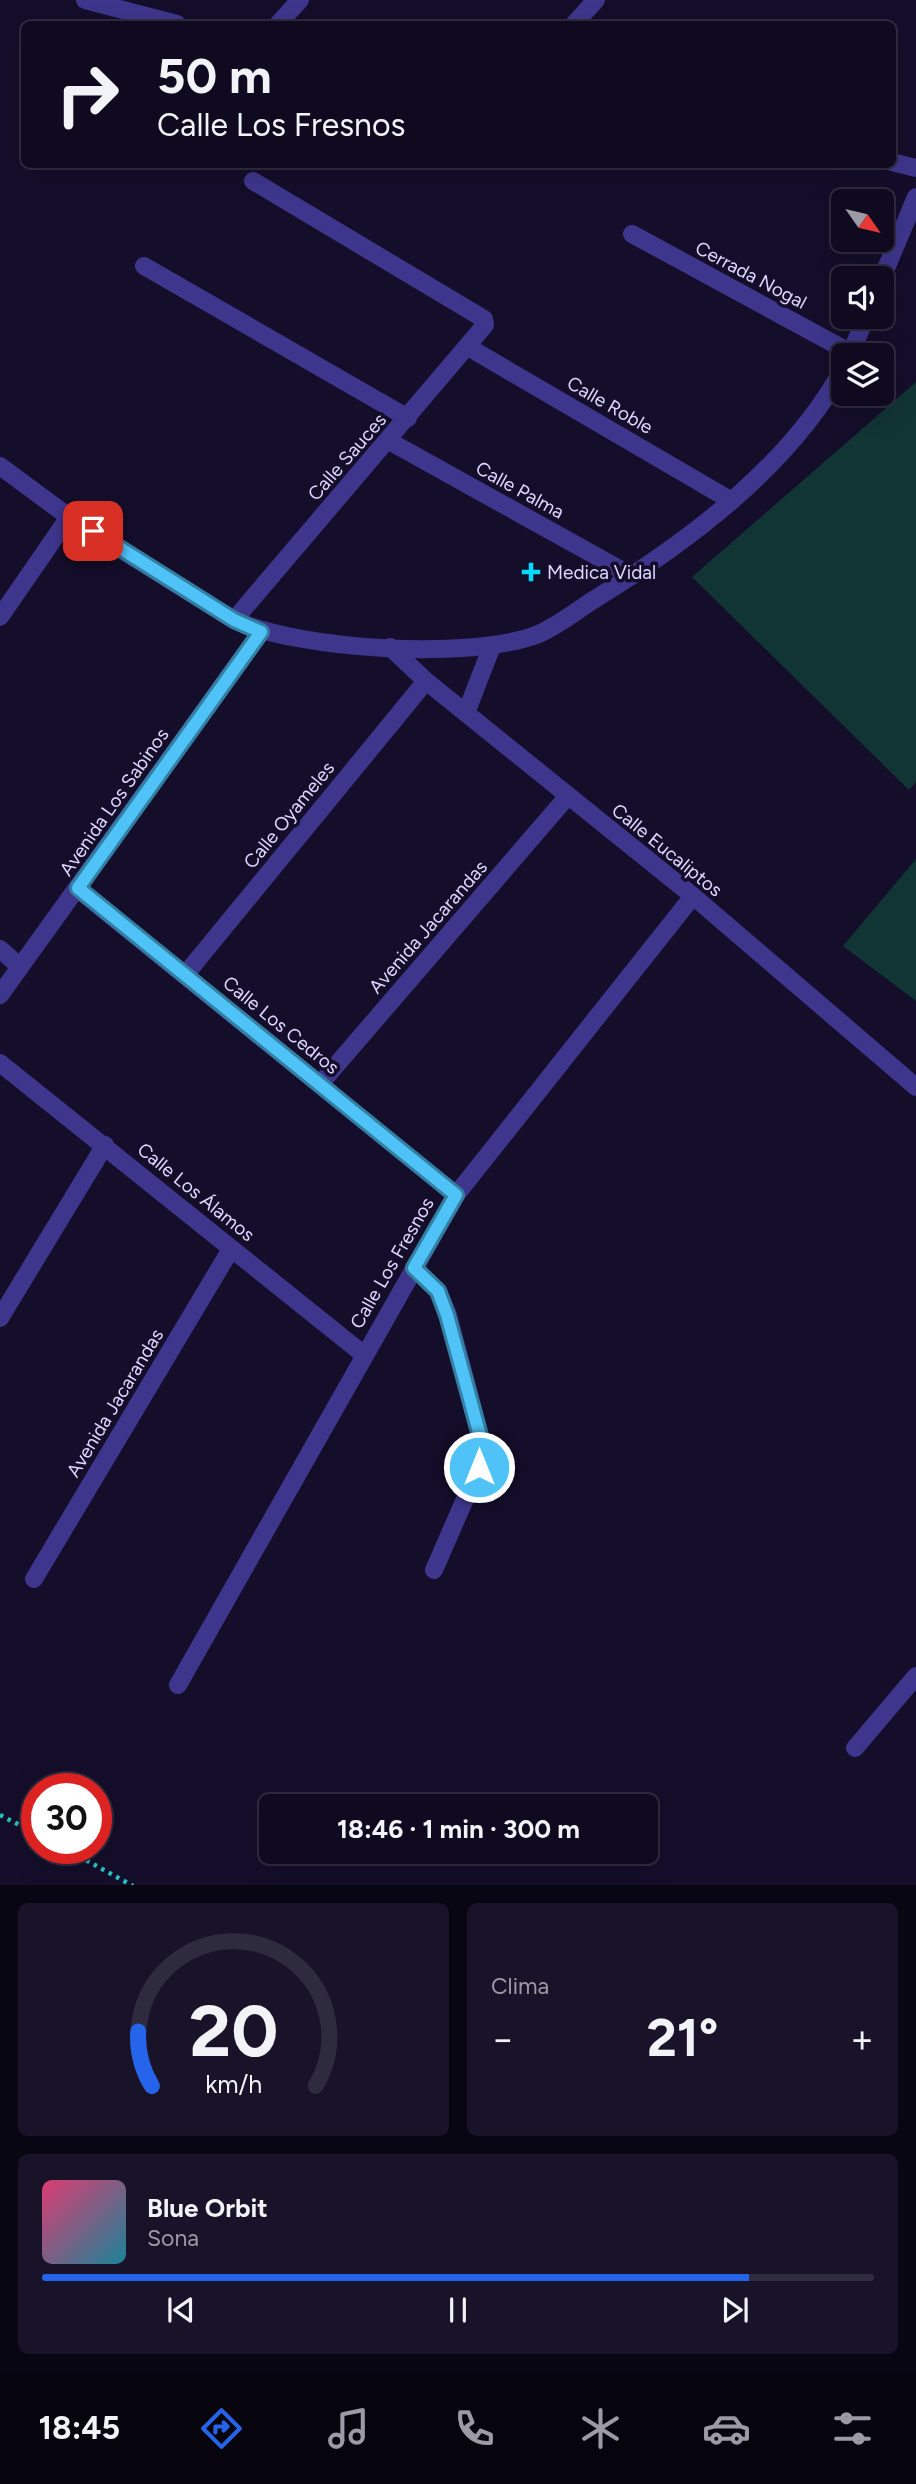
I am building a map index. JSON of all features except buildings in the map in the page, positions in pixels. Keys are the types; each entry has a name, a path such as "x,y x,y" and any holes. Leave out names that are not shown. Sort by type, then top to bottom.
{"street":[{"path":"85,0 166,21"},
{"path":"281,21 300,0"},
{"path":"577,21 596,0"},
{"path":"896,163 916,168"},
{"name":"Calle Sauces","path":"234,620 485,325 484,319 253,181"},
{"path":"887,266 916,197"},
{"name":"Cerrada Nogal","path":"632,234 831,348"},
{"path":"144,267 408,418"},
{"name":"Calle Roble","path":"468,347 730,500"},
{"path":"0,466 69,517 234,620 261,632 390,647 492,646 538,634 632,576 770,467 831,390"},
{"name":"Calle Palma","path":"389,441 632,576"},
{"path":"0,617 69,517"},
{"name":"Avenida Los Sabinos","path":"0,995 261,632"},
{"path":"466,713 492,646"},
{"name":"Calle Eucaliptos","path":"390,647 426,681 567,797 693,896 916,1087"},
{"name":"Calle Oyameles","path":"185,975 426,681"},
{"name":"Avenida Jacarandas","path":"320,1084 567,797"},
{"name":"Calle Los Cedros","path":"78,888 456,1195"},
{"name":"Calle Los Fresnos","path":"178,1685 363,1354 456,1195 693,896"},
{"path":"0,949 20,967"},
{"name":"Calle Los Álamos","path":"0,1063 363,1354"},
{"path":"0,1318 105,1145"},
{"name":"Avenida Jacarandas","path":"34,1578 231,1249"},
{"path":"414,1268 438,1291 482,1443 479,1467 434,1570"},
{"path":"855,1748 916,1676"}],"path":[{"path":"0,1815 21,1826"},
{"path":"93,1864 132,1885"}],"green space":[{"path":"916,382 916,782 909,790 692,577 888,406 894,406 894,401"},
{"path":"916,859 916,1001 843,946"}],"place":[{"name":"Medica Vidal","path":"531,572"}],"route":[{"path":"93,531 234,620 261,632 78,888 456,1195 414,1268 438,1291 447,1315 482,1443 479,1467"}]}
